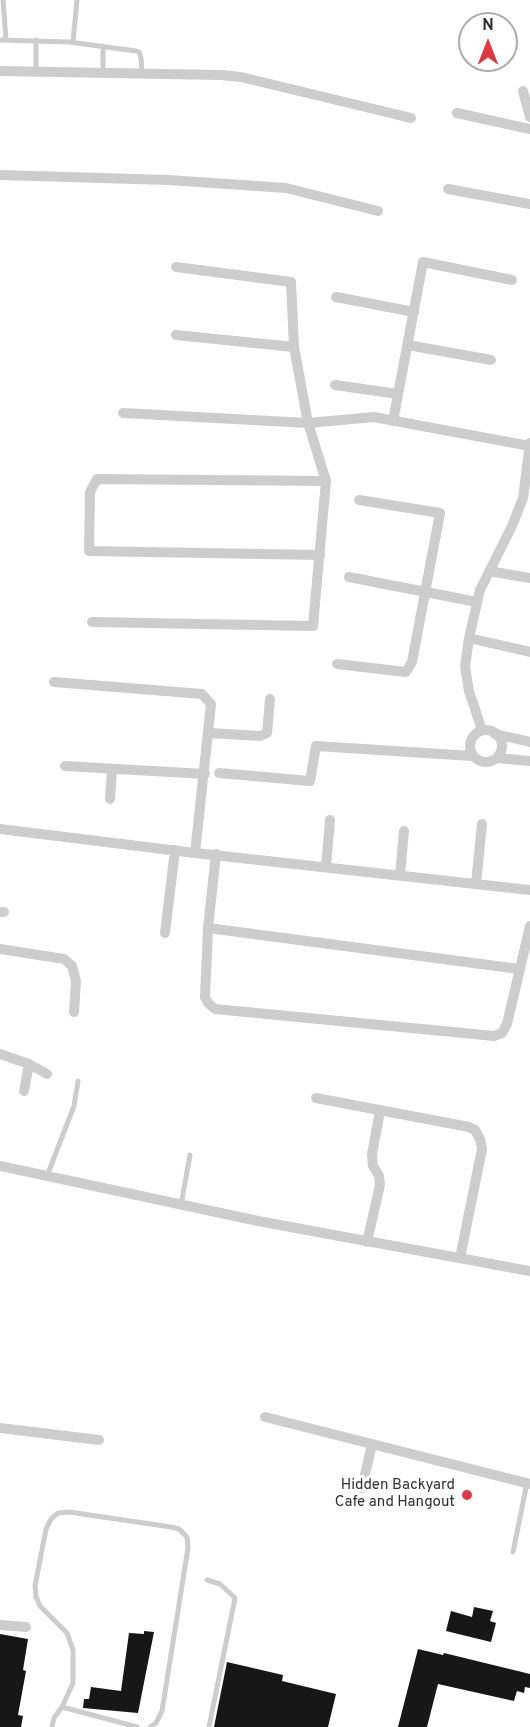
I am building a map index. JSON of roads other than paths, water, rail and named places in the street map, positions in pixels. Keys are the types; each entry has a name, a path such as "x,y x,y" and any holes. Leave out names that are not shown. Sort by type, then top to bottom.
{"street":[{"path":"0,71 241,77 411,118"},
{"path":"524,91 530,117"},
{"path":"457,113 530,129"},
{"path":"0,175 169,180 286,188 378,211"},
{"path":"448,189 530,204"},
{"path":"393,421 423,262 512,280"},
{"path":"92,622 314,626 326,481 308,423 294,347 291,282 176,267"},
{"path":"336,297 414,312"},
{"path":"176,335 294,347"},
{"path":"408,345 491,360"},
{"path":"335,385 398,394"},
{"path":"123,413 308,423 374,417 530,444 527,499 480,590 465,667 469,691 482,730"},
{"path":"320,555 89,551 90,492 97,479 326,481"},
{"path":"337,663 406,672 412,663 440,513 359,500"},
{"path":"489,570 530,578"},
{"path":"349,577 477,602"},
{"path":"470,638 530,652"},
{"path":"54,682 202,694 211,704 195,853"},
{"path":"209,733 260,736 267,733 270,699"},
{"path":"495,734 502,743 501,753 487,763 476,760 472,756 470,740 473,735 482,730 530,742"},
{"path":"219,773 310,781 316,746 472,756"},
{"path":"497,758 530,761"},
{"path":"65,766 205,774"},
{"path":"110,799 112,769"},
{"path":"326,867 330,820"},
{"path":"476,884 482,824"},
{"path":"0,829 530,890"},
{"path":"400,875 404,831"},
{"path":"165,933 175,850"},
{"path":"216,854 208,928 205,997 208,1004 215,1009 494,1036 502,1033 507,1024 530,926"},
{"path":"208,928 519,969"},
{"path":"0,949 64,959 72,966 76,981 74,1012"},
{"path":"0,1054 29,1064 47,1074"},
{"path":"24,1091 29,1064"},
{"path":"316,1098 470,1127 475,1130 482,1149 460,1258"},
{"path":"367,1242 380,1185 380,1176 373,1166 372,1154 380,1111"},
{"path":"0,1166 367,1242 530,1271"},
{"path":"265,1417 528,1484"},
{"path":"0,1428 99,1440"},
{"path":"362,1488 372,1444"},
{"path":"0,1625 26,1627"}],"lane":[{"path":"3,0 3,40 73,42 139,52 142,74"},
{"path":"73,42 77,0"},
{"path":"36,40 36,72"},
{"path":"102,46 102,73"},
{"path":"47,1176 74,1106 78,1081"},
{"path":"181,1205 190,1155"},
{"path":"513,1552 528,1484"},
{"path":"52,1727 54,1718 73,1683 72,1642 67,1633 40,1606 35,1586 46,1529 51,1519 58,1513 69,1512 171,1527 179,1529 187,1538 188,1548 162,1711 156,1723 150,1727"},
{"path":"207,1580 220,1584 235,1598 209,1727"},
{"path":"62,1707 137,1727"}],"place":[{"name":"Hidden Backyard Cafe and Hangout","path":"467,1495"}]}
